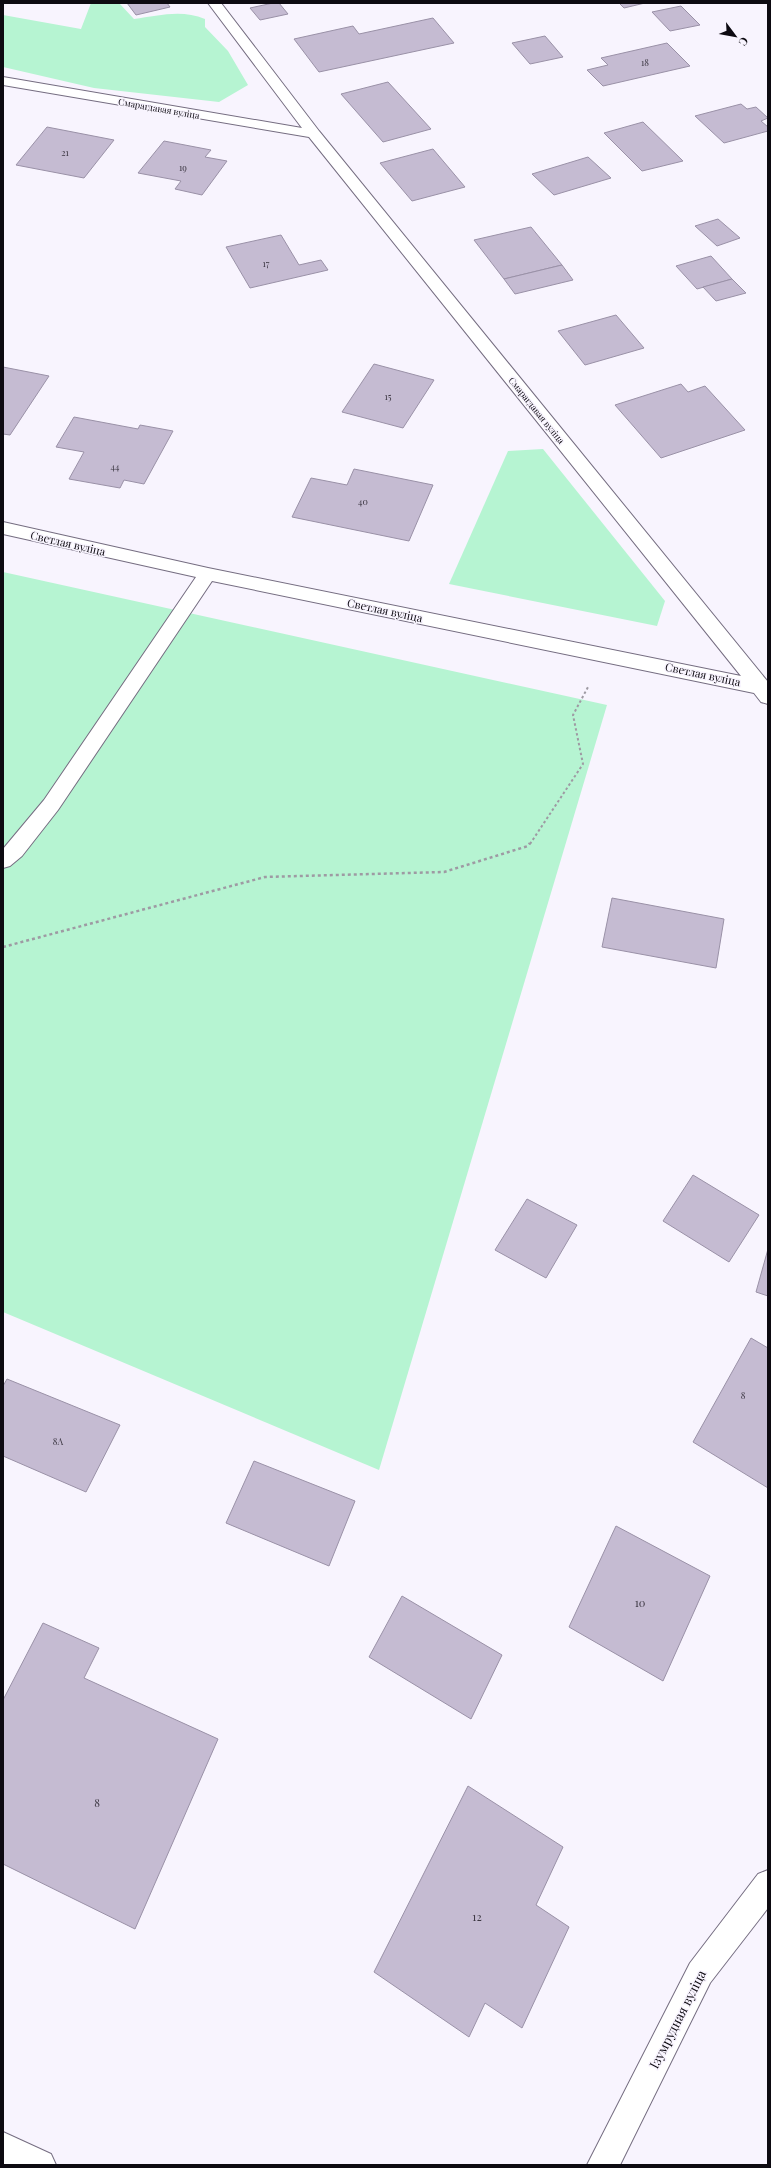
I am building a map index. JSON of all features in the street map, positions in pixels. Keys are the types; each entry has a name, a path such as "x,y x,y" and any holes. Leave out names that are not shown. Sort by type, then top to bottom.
{"street":[{"name":"Смарагдавая вуліца","path":"214,3 314,134 765,691"},
{"name":"Смарагдавая вуліца","path":"3,81 314,134"},
{"name":"Светлая вуліца","path":"3,528 208,574 605,655 765,691"},
{"path":"3,860 15,850 50,805 208,574"},
{"name":"Ізумрудная вуліца","path":"603,2165 700,1972 768,1884"},
{"path":"3,2148 40,2165"}],"path":[{"path":"3,947 265,877 444,872 528,846 583,764 573,715 605,655"}],"green space":[{"path":"91,3 119,3 134,19 170,14 187,14 205,19 205,27 228,51 248,85 219,102 94,88 3,67 3,15 81,29"},
{"path":"543,449 665,601 657,626 449,584 508,451"},
{"path":"3,572 607,705 379,1470 3,1312"}],"building":[{"path":"127,3 167,3 170,7 136,15"},
{"path":"279,3 288,14 260,20 250,8"},
{"path":"619,3 645,3 624,8"},
{"path":"681,6 700,25 670,31 652,12"},
{"path":"433,18 454,43 319,72 294,39 353,26 359,34"},
{"path":"545,36 563,57 530,64 512,43"},
{"path":"667,43 690,66 603,86 587,70 608,65 601,58"},
{"path":"388,82 431,129 383,142 341,94"},
{"path":"741,104 747,109 756,107 768,118 761,121 768,127 768,131 724,143 695,116"},
{"path":"643,122 683,161 642,171 604,133"},
{"path":"47,127 114,140 84,178 16,165"},
{"path":"164,141 211,150 205,157 227,161 202,195 175,189 181,181 138,173"},
{"path":"433,149 465,187 412,201 380,163"},
{"path":"588,157 611,178 554,195 532,174"},
{"path":"718,219 740,238 717,246 695,226"},
{"path":"531,227 562,265 504,279 474,240"},
{"path":"281,235 299,265 321,260 328,270 250,288 226,247"},
{"path":"711,256 732,279 697,289 676,266"},
{"path":"562,265 573,280 515,294 504,279"},
{"path":"732,279 746,293 716,301 703,287"},
{"path":"616,315 644,348 585,365 558,331"},
{"path":"374,364 434,380 403,428 342,412"},
{"path":"3,367 49,376 10,435 3,434"},
{"path":"681,384 688,392 705,386 745,430 661,458 615,405"},
{"path":"74,417 138,429 140,425 173,431 144,484 124,480 120,488 69,479 84,452 56,447"},
{"path":"354,469 433,485 409,541 292,517 311,478 347,485"},
{"path":"612,898 724,919 716,968 602,947"},
{"path":"693,1175 759,1215 729,1262 663,1221"},
{"path":"527,1199 577,1225 546,1278 495,1250"},
{"path":"768,1249 768,1296 756,1292"},
{"path":"751,1338 768,1348 768,1488 693,1442"},
{"path":"7,1379 120,1425 86,1492 3,1456 3,1386"},
{"path":"254,1461 355,1501 329,1566 226,1523"},
{"path":"616,1526 710,1576 663,1681 569,1627"},
{"path":"402,1596 502,1655 471,1719 369,1657"},
{"path":"43,1623 99,1648 84,1678 218,1739 135,1929 3,1864 3,1700"},
{"path":"468,1786 563,1847 536,1905 569,1927 522,2028 485,2003 469,2037 374,1972"}]}
